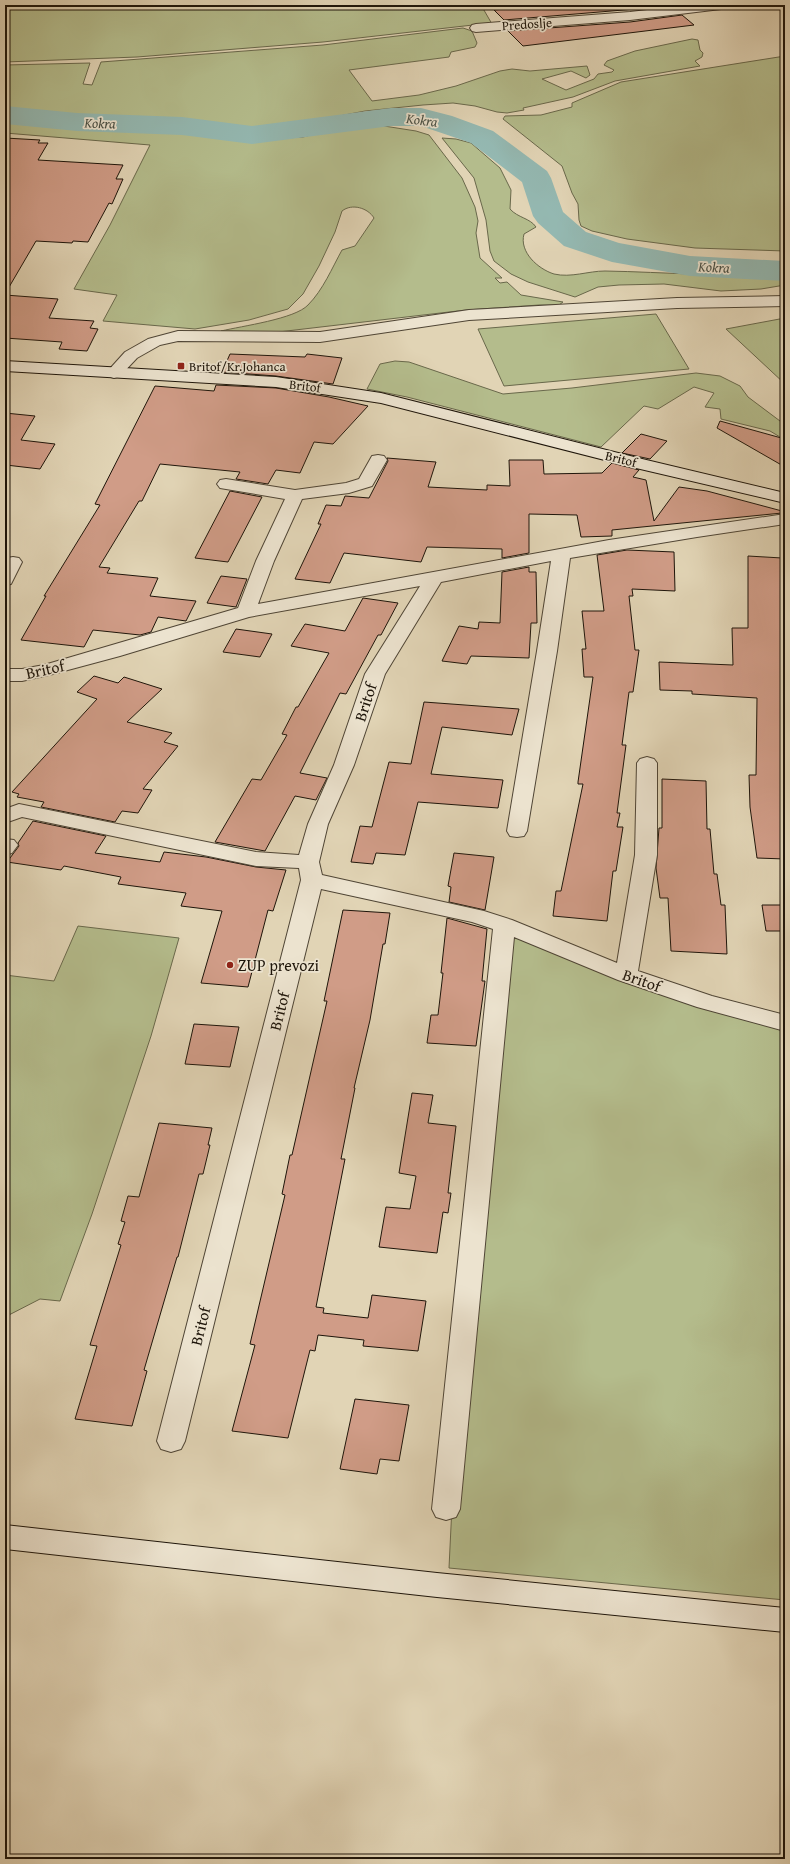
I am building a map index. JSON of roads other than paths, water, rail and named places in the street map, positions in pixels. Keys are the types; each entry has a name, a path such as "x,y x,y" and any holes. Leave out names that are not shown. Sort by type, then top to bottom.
{"street":[{"name":"Predoslje","path":"476,28 630,16 721,5"},
{"path":"114,373 131,355 154,342 178,336 320,337 394,324 469,316 677,303 785,301"},
{"name":"Britof","path":"5,366 276,382 344,391 381,398 636,463 785,498"},
{"path":"226,484 295,494 349,488 366,482 378,460"},
{"path":"246,612 265,561 295,494"},
{"name":"Britof","path":"5,675 22,675 46,670 113,652 246,612 561,554 730,526 785,519"},
{"path":"517,831 561,554"},
{"path":"5,580 13,562"},
{"name":"Britof","path":"171,1441 310,871 318,824 344,765 375,674 434,578"},
{"path":"626,976 646,856 647,763"},
{"name":"Britof","path":"5,817 19,810 310,871 476,916 563,948 626,976 705,1002 785,1023"},
{"path":"446,1509 504,926"},
{"path":"5,1538 437,1585 785,1620"}],"waterway":[{"name":"Kokra","path":"5,115 77,122 182,126 252,135 391,117 421,117 442,122 482,137 536,178 549,216 575,239 612,252 690,266 785,271"}],"place":[{"name":"Britof/Kr.Johanca","path":"181,366"},
{"name":"ZUP prevozi","path":"230,965"}]}
